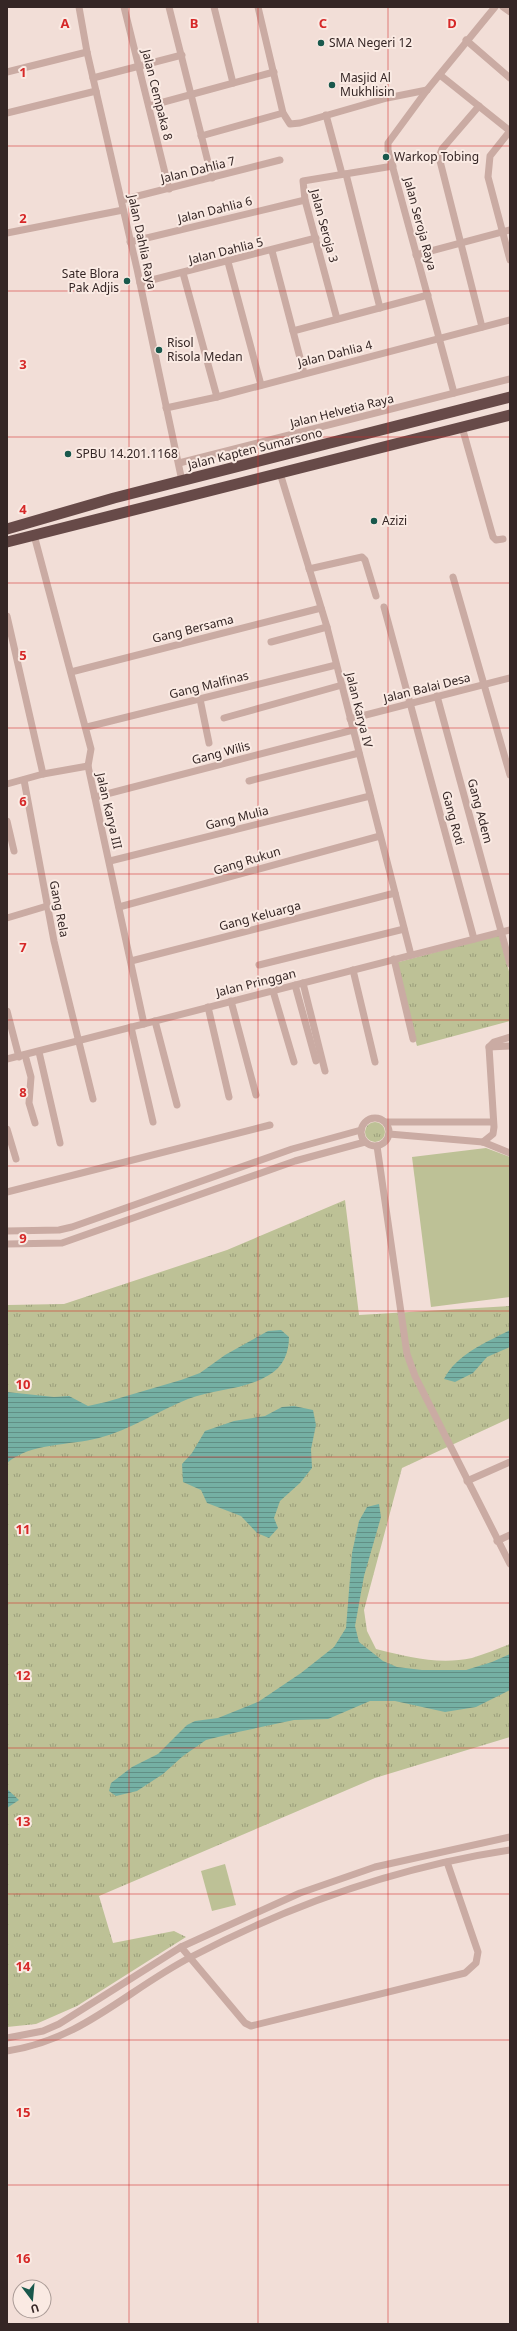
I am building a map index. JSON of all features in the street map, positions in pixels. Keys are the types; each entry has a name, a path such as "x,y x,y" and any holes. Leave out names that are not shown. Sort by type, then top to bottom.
{"highway":[{"name":"Jalan Kapten Sumarsono","path":"7,529 114,498 510,397"},
{"path":"7,542 510,415"}],"street":[{"name":"Jalan Dahlia Raya","path":"79,7 87,52 122,200 182,481"},
{"name":"Jalan Cempaka 8","path":"124,7 169,189"},
{"path":"169,7 212,178"},
{"path":"214,7 232,83"},
{"path":"258,7 283,113 288,122 294,124 387,98 427,90"},
{"name":"Jalan Seroja Raya","path":"454,393 388,150 390,138 466,40 495,7"},
{"path":"503,7 510,12"},
{"path":"466,40 510,78"},
{"path":"7,72 87,52"},
{"path":"93,78 182,55"},
{"path":"149,106 274,72"},
{"path":"440,75 510,131 490,156 488,166 488,177 506,231 510,260"},
{"path":"7,114 96,91"},
{"path":"479,106 442,149 439,157 482,327"},
{"path":"202,136 283,113"},
{"path":"326,115 344,174 380,308"},
{"name":"Jalan Dahlia 7","path":"122,200 280,160"},
{"name":"Jalan Seroja 3","path":"337,319 305,200 303,181 393,166"},
{"name":"Jalan Dahlia 6","path":"130,242 305,200"},
{"path":"7,234 123,210"},
{"path":"416,255 506,231"},
{"name":"Jalan Dahlia 5","path":"140,283 272,251 316,238"},
{"path":"272,251 304,373"},
{"path":"228,262 261,385"},
{"path":"183,273 217,397"},
{"path":"294,331 428,295"},
{"name":"Jalan Dahlia 4","path":"166,408 217,397 510,320"},
{"name":"Jalan Helvetia Raya","path":"179,463 510,379"},
{"path":"462,427 493,537 496,540 503,539"},
{"name":"Jalan Karya IV","path":"280,473 327,627 411,955"},
{"name":"Jalan Karya III","path":"34,536 87,727 91,749 88,766 110,861 144,1024"},
{"path":"309,569 362,557 365,560 376,596"},
{"path":"453,577 510,775"},
{"name":"Gang Roti","path":"384,607 474,939"},
{"name":"Gang Bersama","path":"71,672 321,608"},
{"path":"7,616 43,774"},
{"path":"271,642 327,627"},
{"name":"Gang Malfinas","path":"87,727 336,665"},
{"name":"Jalan Balai Desa","path":"350,719 510,678"},
{"path":"224,718 342,685"},
{"name":"Gang Adem","path":"437,696 510,964"},
{"path":"200,699 209,743"},
{"name":"Gang Wilis","path":"95,797 353,730"},
{"path":"249,781 359,753"},
{"path":"7,784 43,774 88,766"},
{"name":"Gang Rela","path":"24,780 54,941 93,1099"},
{"name":"Gang Mulia","path":"110,861 370,796"},
{"path":"7,821 14,851"},
{"name":"Gang Rukun","path":"119,907 380,836"},
{"name":"Gang Keluarga","path":"131,961 395,893"},
{"path":"7,918 47,906"},
{"path":"259,965 404,930"},
{"name":"Jalan Pringgan","path":"7,1059 510,930"},
{"path":"394,959 413,1039"},
{"path":"353,970 375,1062"},
{"path":"303,983 325,1071"},
{"path":"295,985 316,1061"},
{"path":"273,991 294,1062"},
{"path":"231,1001 256,1095"},
{"path":"208,1007 229,1097"},
{"path":"7,1011 22,1056 31,1077 29,1103 35,1123"},
{"path":"155,1021 177,1105"},
{"path":"131,1026 153,1122"},
{"path":"483,1142 493,1134 489,1047 494,1042 510,1037"},
{"path":"489,1047 510,1046"},
{"path":"39,1052 60,1143"},
{"path":"7,1231 59,1230 72,1227 292,1149 361,1130 369,1120 378,1118 386,1122 493,1122"},
{"path":"386,1122 390,1134"},
{"path":"7,1192 270,1125"},
{"path":"7,1129 16,1159"},
{"path":"361,1130 365,1142"},
{"path":"390,1134 483,1142 510,1153"},
{"path":"7,1244 62,1243 295,1161 365,1142 377,1146 385,1142 390,1134"},
{"path":"377,1146 408,1354 415,1376 497,1541 510,1564"},
{"path":"177,1190 181,1201"},
{"path":"467,1481 510,1462"},
{"path":"497,1541 510,1535"},
{"path":"7,2038 43,2031 59,2024 181,1947 300,1893 375,1867 510,1837"},
{"path":"7,2051 26,2048 74,2031 189,1957 314,1900 380,1878 447,1862 510,1850"},
{"path":"181,1947 245,2023 251,2026 465,1973 476,1963 478,1952 447,1862"}],"green space":[{"path":"499,935 510,975 510,1021 417,1046 395,963"},
{"path":"375,1122 382,1125 385,1132 382,1139 375,1142 368,1139 365,1132 368,1125"},
{"path":"486,1148 510,1157 510,1297 431,1307 412,1157"},
{"path":"345,1200 359,1315 510,1306 510,1418 402,1468 364,1610 367,1631 376,1649 400,1655 448,1661 460,1660 472,1658 510,1644 510,1737 375,1778 99,1896 113,1943 174,1931 186,1937 77,2006 36,2024 7,2027 7,1305 64,1304 227,1250"},
{"path":"225,1864 236,1905 212,1911 201,1871"}],"water":[{"path":"281,1330 289,1337 288,1349 284,1359 274,1372 260,1380 240,1387 208,1393 188,1399 110,1435 87,1441 39,1448 17,1456 7,1463 7,1392 54,1397 69,1396 88,1406 106,1402 200,1373 225,1355 268,1331"},
{"path":"510,1330 510,1347 487,1357 473,1373 455,1382 444,1379 456,1363 472,1350"},
{"path":"294,1406 313,1410 316,1425 311,1449 312,1468 300,1483 280,1501 274,1518 278,1528 269,1538 257,1533 241,1516 207,1503 201,1490 183,1482 182,1464 192,1453 205,1431 234,1421 265,1416 282,1407"},
{"path":"379,1504 381,1517 364,1576 355,1626 359,1642 383,1661 397,1667 422,1670 466,1670 492,1662 510,1654 510,1690 476,1707 445,1712 395,1701 370,1701 328,1719 294,1720 206,1740 183,1756 163,1774 137,1791 116,1796 109,1791 111,1783 132,1767 158,1754 187,1725 195,1721 218,1718 258,1702 301,1673 334,1647 346,1628 352,1553 359,1521 367,1507"},
{"path":"7,1789 19,1800 7,1808"}],"place":[{"name":"SMA Negeri 12","path":"321,43"},
{"name":"Masjid Al Mukhlisin","path":"332,85"},
{"name":"Warkop Tobing","path":"386,157"},
{"name":"Sate Blora Pak Adjis","path":"127,281"},
{"name":"Risol Risola Medan","path":"159,350"},
{"name":"SPBU 14.201.1168","path":"68,454"},
{"name":"Azizi","path":"374,521"}]}
